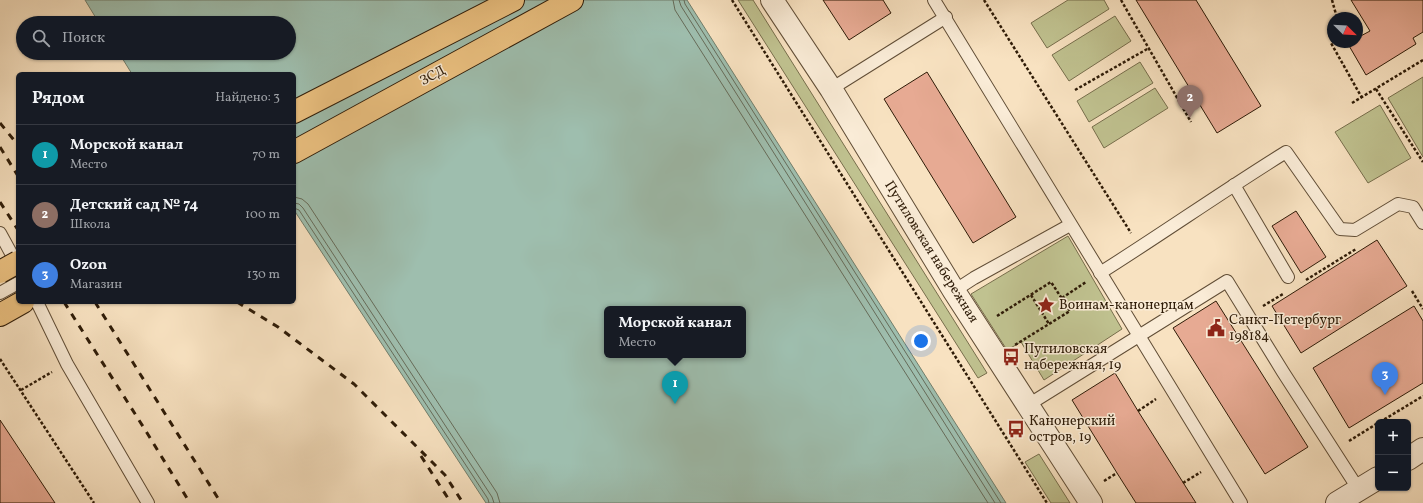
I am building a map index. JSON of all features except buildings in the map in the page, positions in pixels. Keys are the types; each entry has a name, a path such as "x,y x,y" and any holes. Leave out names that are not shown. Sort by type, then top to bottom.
{"highway":[{"path":"296,111 513,0"},
{"name":"ЗСД","path":"296,151 572,0"},
{"path":"0,272 16,263"},
{"path":"0,315 19,304"}],"street":[{"name":"Путиловская набережная","path":"772,0 831,89 954,290 1091,503"},
{"path":"1411,457 1423,449"},
{"path":"1337,503 1375,480"}],"lane":[{"path":"934,0 946,17 1070,225 1241,503"},
{"path":"831,89 946,17"},
{"path":"1100,273 1286,152 1340,229 1355,230 1398,204 1413,207 1423,223"},
{"path":"1234,185 1288,277"},
{"path":"954,290 1070,225"},
{"path":"0,234 16,262"},
{"path":"1028,405 1227,281 1359,490"},
{"path":"0,293 16,284"},
{"path":"38,304 67,364 148,503"}],"path":[{"path":"732,0 1047,503"},
{"path":"984,0 1140,248"},
{"path":"1121,0 1191,122"},
{"path":"1332,0 1335,12"},
{"path":"1075,90 1149,48"},
{"path":"1334,48 1362,98"},
{"path":"1352,103 1376,90 1423,60"},
{"path":"1376,90 1423,162"},
{"path":"1303,282 1364,244 1358,228"},
{"path":"1062,298 1100,273"},
{"path":"995,317 1051,282 1062,298 1070,311 1013,346"},
{"path":"1248,315 1289,290"},
{"path":"1412,291 1423,309"},
{"path":"1031,295 1049,324"},
{"path":"0,359 94,503"},
{"path":"1138,410 1162,395"},
{"path":"1386,419 1423,396"},
{"path":"1333,450 1375,425"},
{"path":"1183,483 1206,468"}],"green space":[{"path":"738,0 753,0 987,373 978,378"},
{"path":"1068,0 1104,0 1109,9 1047,48 1031,23"},
{"path":"1115,16 1131,41 1069,81 1052,55"},
{"path":"1140,62 1153,83 1089,122 1077,101"},
{"path":"1423,77 1423,157 1388,98"},
{"path":"1155,88 1168,108 1104,148 1092,127"},
{"path":"1380,105 1411,158 1368,183 1335,132"},
{"path":"1068,236 1122,329 1044,380 1021,342 1007,350 971,294"},
{"path":"1039,454 1070,503 1051,503 1025,462"}],"water":[{"path":"85,0 687,0 1006,503 486,503 296,213 296,72 131,72 123,60 296,60 296,16 95,16"}],"railway":[{"path":"0,123 16,143"},
{"path":"0,147 16,173"},
{"path":"0,202 16,227"},
{"path":"65,304 190,503"},
{"path":"96,304 221,503"},
{"path":"240,304 278,327 354,384 445,475 463,503"},
{"path":"421,456 451,503"}],"place":[{"name":"Детский сад № 74","path":"1190,118"},
{"name":"Воинам-канонерцам","path":"1046,305"},
{"name":"Санкт-Петербург 198184","path":"1216,328"},
{"name":"Путиловская набережная, 19","path":"1011,357"},
{"name":"Ozon","path":"1385,395"},
{"name":"Морской канал","path":"675,404"},
{"name":"Канонерский остров, 19","path":"1016,429"}]}
